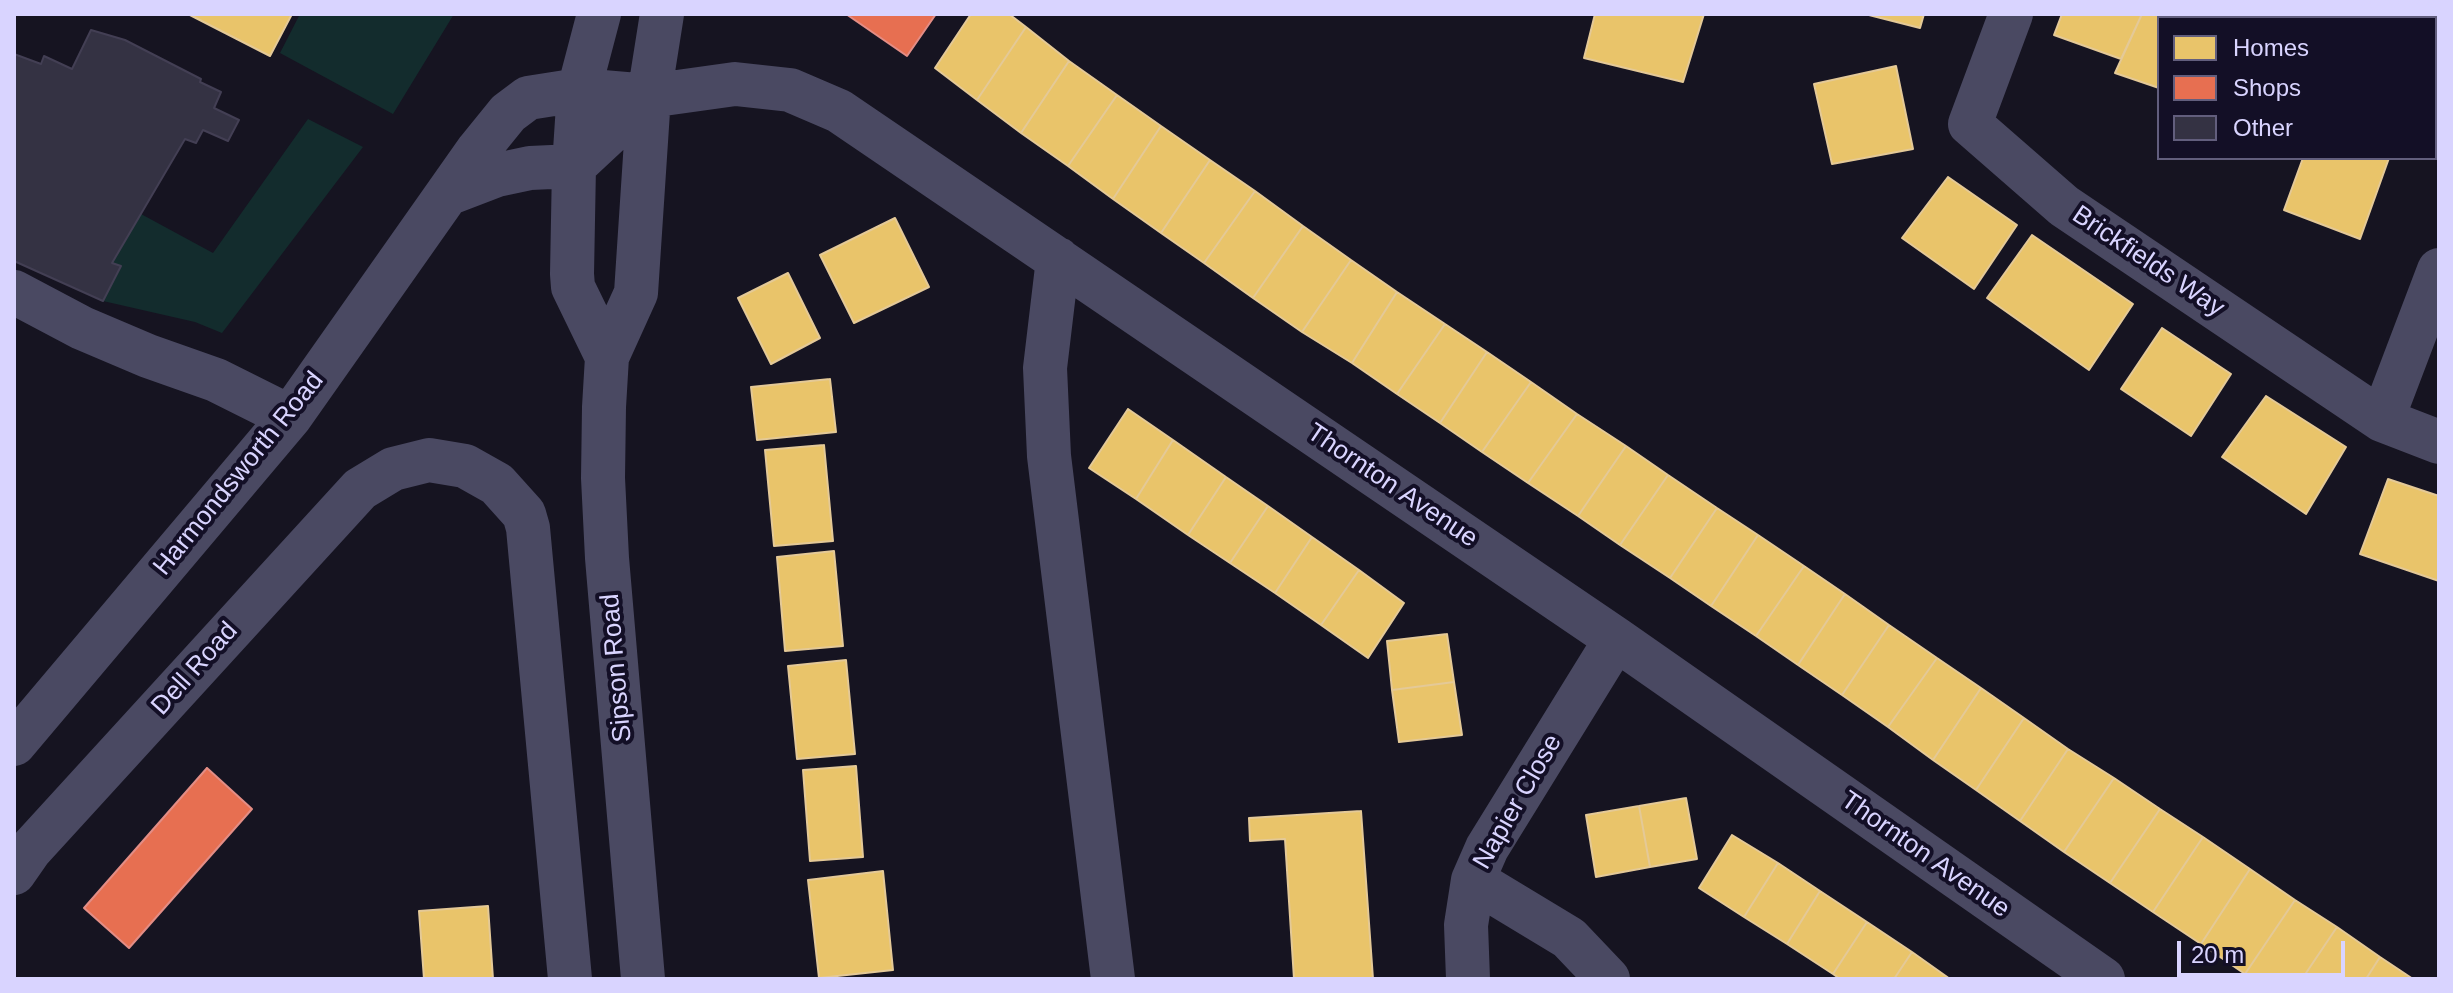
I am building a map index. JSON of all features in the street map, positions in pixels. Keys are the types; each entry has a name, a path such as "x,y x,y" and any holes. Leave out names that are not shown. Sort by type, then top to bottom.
{"street":[{"name":"Sipson Road","path":"599,14 579,90 572,274 573,287 607,357"},
{"name":"Sipson Road","path":"643,979 605,521 604,407 607,357 636,293 649,96 662,14"},
{"name":"Brickfields Way","path":"2011,14 1970,124 2064,206 2382,420 2439,442"},
{"name":"Thornton Avenue","path":"649,96 735,84 790,90 839,111 1616,639 2103,979"},
{"name":"Harmondsworth Road","path":"14,744 290,417 478,150 508,113 528,98 579,90 649,96"},
{"path":"450,193 497,175 530,168 574,166 649,96"},
{"path":"1058,259 1045,368 1049,456 1113,979"},
{"path":"2382,420 2439,270"},
{"path":"14,292 82,328 216,380 290,417"},
{"name":"Dell Road","path":"19,855 360,489 393,469 429,460 465,466 497,484 524,514 531,549 570,979"},
{"name":"Napier Close","path":"1468,979 1466,925 1473,880 1487,848 1616,639"},
{"path":"1473,880 1569,938 1608,979"}],"green space":[{"path":"300,14 454,14 393,114 280,53"},
{"path":"308,119 363,147 222,333 195,322 103,301 121,267 112,263 141,214 213,253"}],"building: Homes":[{"path":"188,14 292,14 270,56"},
{"path":"971,14 1009,14 1026,27 977,100 935,68"},
{"path":"1595,14 1704,14 1683,82 1584,58"},
{"path":"1865,14 1924,14 1920,28"},
{"path":"2062,14 2142,14 2121,59 2054,35"},
{"path":"2142,14 2231,14 2157,16 2157,87 2115,73"},
{"path":"2439,14 2439,29 2437,34 2437,16 2355,16"},
{"path":"1026,27 1069,61 1021,133 977,100"},
{"path":"1069,61 1117,95 1068,166 1021,133"},
{"path":"1896,66 1913,149 1832,164 1814,84"},
{"path":"1117,95 1161,126 1113,199 1068,166"},
{"path":"1161,126 1210,160 1161,233 1113,199"},
{"path":"1210,160 1255,191 1204,263 1161,233"},
{"path":"2302,160 2388,160 2360,239 2284,210"},
{"path":"1948,177 2017,225 1974,289 1902,238"},
{"path":"1255,191 1303,226 1253,298 1204,263"},
{"path":"895,218 929,287 854,323 820,255"},
{"path":"1303,226 1351,260 1302,332 1253,298"},
{"path":"2032,235 2133,304 2089,370 1987,298"},
{"path":"1351,260 1397,292 1352,363 1302,332"},
{"path":"788,273 820,338 771,364 738,298"},
{"path":"1397,292 1445,324 1397,394 1352,363"},
{"path":"1445,324 1487,352 1440,423 1397,394"},
{"path":"2162,328 2231,374 2191,436 2121,389"},
{"path":"1487,352 1531,382 1482,452 1440,423"},
{"path":"830,379 836,432 757,440 751,387"},
{"path":"1531,382 1577,414 1528,483 1482,452"},
{"path":"2266,396 2346,447 2306,514 2222,457"},
{"path":"1128,409 1173,440 1136,499 1089,468"},
{"path":"1577,414 1626,446 1578,516 1528,483"},
{"path":"1173,440 1226,477 1188,535 1136,499"},
{"path":"824,445 833,541 774,546 765,450"},
{"path":"1626,446 1668,475 1620,545 1578,516"},
{"path":"1668,475 1717,508 1670,578 1620,545"},
{"path":"1226,477 1268,506 1230,563 1188,535"},
{"path":"2388,479 2439,496 2439,581 2360,554"},
{"path":"1268,506 1312,537 1275,593 1230,563"},
{"path":"1717,508 1758,535 1711,606 1670,578"},
{"path":"1758,535 1804,566 1756,636 1711,606"},
{"path":"1312,537 1359,570 1321,625 1275,593"},
{"path":"834,551 843,646 785,651 777,557"},
{"path":"1804,566 1845,594 1798,665 1756,636"},
{"path":"1359,570 1404,603 1368,658 1321,625"},
{"path":"1845,594 1889,625 1842,695 1798,665"},
{"path":"1889,625 1937,658 1888,727 1842,695"},
{"path":"1447,634 1454,682 1392,690 1387,641"},
{"path":"1937,658 1981,688 1933,760 1888,727"},
{"path":"846,660 855,754 797,759 788,666"},
{"path":"1454,682 1462,735 1399,742 1392,690"},
{"path":"1981,688 2024,718 1976,790 1933,760"},
{"path":"2024,718 2068,749 2020,821 1976,790"},
{"path":"2068,749 2114,778 2064,852 2020,821"},
{"path":"856,766 863,857 810,861 803,770"},
{"path":"2114,778 2160,809 2110,883 2064,852"},
{"path":"1686,798 1697,859 1650,867 1639,806"},
{"path":"1639,806 1650,867 1596,877 1586,815"},
{"path":"2160,809 2203,837 2153,912 2110,883"},
{"path":"1361,811 1373,979 1294,979 1285,839 1250,841 1249,818"},
{"path":"1732,835 1778,863 1744,917 1699,888"},
{"path":"2203,837 2250,869 2201,944 2153,912"},
{"path":"1778,863 1820,891 1787,944 1744,917"},
{"path":"2250,869 2295,900 2245,974 2201,944"},
{"path":"883,871 893,970 819,978 808,880"},
{"path":"1820,891 1867,922 1833,974 1787,944"},
{"path":"2295,900 2337,927 2302,979 2252,979 2245,974"},
{"path":"488,906 493,979 424,979 419,911"},
{"path":"1867,922 1912,952 1894,979 1840,979 1833,974"},
{"path":"2337,927 2380,957 2366,979 2302,979"},
{"path":"1912,952 1950,979 1894,979"},
{"path":"2380,957 2413,979 2366,979"}],"building: Shops":[{"path":"846,14 936,14 907,56"},
{"path":"207,768 252,809 129,948 84,908"}],"building: Other":[{"path":"91,30 125,40 201,79 200,82 221,92 214,108 239,120 228,141 203,130 196,143 185,139 112,263 121,266 103,301 14,261 14,54 41,64 44,56 72,69"}]}
